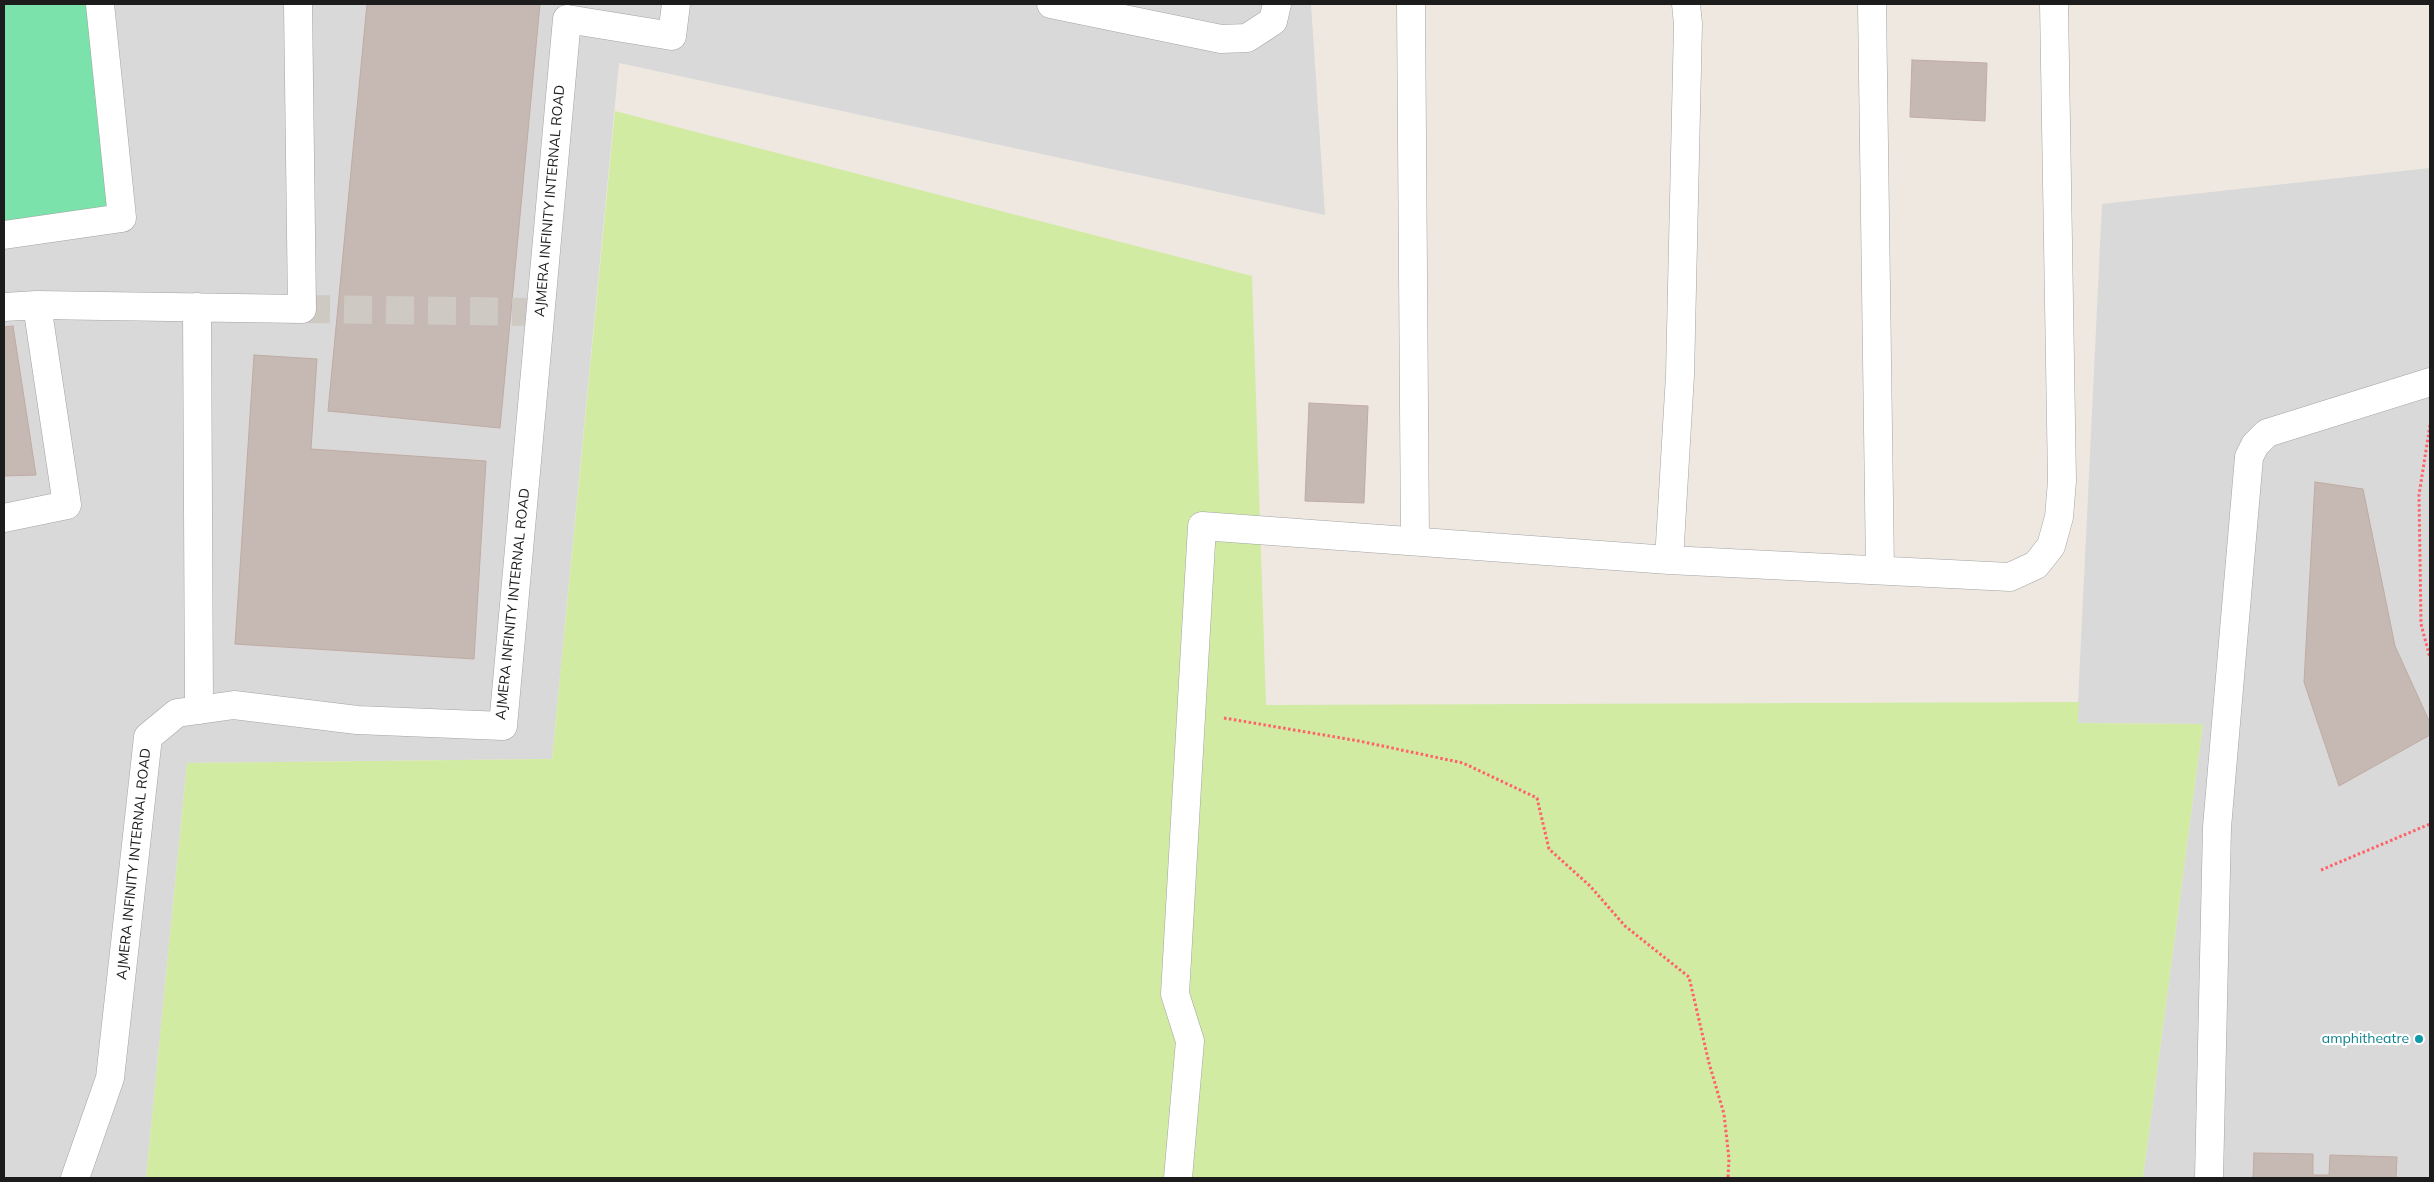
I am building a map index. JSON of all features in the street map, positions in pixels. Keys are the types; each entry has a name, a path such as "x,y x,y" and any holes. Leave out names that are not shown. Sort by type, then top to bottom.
{"street":[{"path":"4,235 122,218 100,4"},
{"path":"4,307 37,305 302,309 298,4"},
{"name":"AJMERA INFINITY INTERNAL ROAD","path":"75,1178 110,1078 148,737 177,713 234,705 357,720 503,726 567,19 672,36 676,4"},
{"path":"1051,4 1221,39 1247,38 1273,21 1277,4"},
{"path":"1411,4 1415,541"},
{"path":"1669,560 1680,375 1688,24 1686,4"},
{"path":"1872,4 1880,570"},
{"path":"1178,1178 1190,1041 1176,994 1202,526 1669,560 2010,577 2036,565 2051,546 2059,517 2062,481 2054,4"},
{"path":"4,518 67,505 37,305"},
{"path":"197,307 199,710"},
{"path":"2209,1178 2217,827 2249,457 2255,445 2267,433 2430,382"}],"path":[{"path":"2430,425 2419,495 2421,624 2430,658"},
{"path":"1192,712 1359,741 1463,763 1537,798 1549,849 1590,886 1626,926 1689,977 1709,1063 1724,1114 1729,1159 1728,1178"},
{"path":"2321,870 2430,824"}],"shaded area":[{"path":"4,4 1311,4 1325,215 619,63 552,759 187,763 146,1178 4,1178"},
{"path":"2430,168 2430,1178 2143,1178 2203,724 2077,723 2102,204"}],"green space":[{"path":"4,4 90,4 117,210 4,225"},
{"path":"615,111 1252,276 1266,705 2079,702 2078,723 2203,724 2143,1178 146,1178 187,763 552,759"}],"building":[{"path":"367,4 540,4 500,428 328,411"},
{"path":"1912,60 1987,63 1985,121 1910,117"},
{"path":"13,326 36,475 4,476 4,327"},
{"path":"254,355 317,359 311,449 486,461 474,659 235,644"},
{"path":"1309,403 1368,406 1364,503 1305,501"},
{"path":"2315,482 2363,489 2395,646 2430,723 2430,735 2339,786 2304,682"},
{"path":"2254,1153 2313,1154 2313,1175 2329,1175 2330,1155 2397,1157 2396,1178 2253,1178"}],"tunnel":[{"path":"302,309 540,312"}],"place":[{"name":"amphitheatre","path":"2419,1039"}]}
